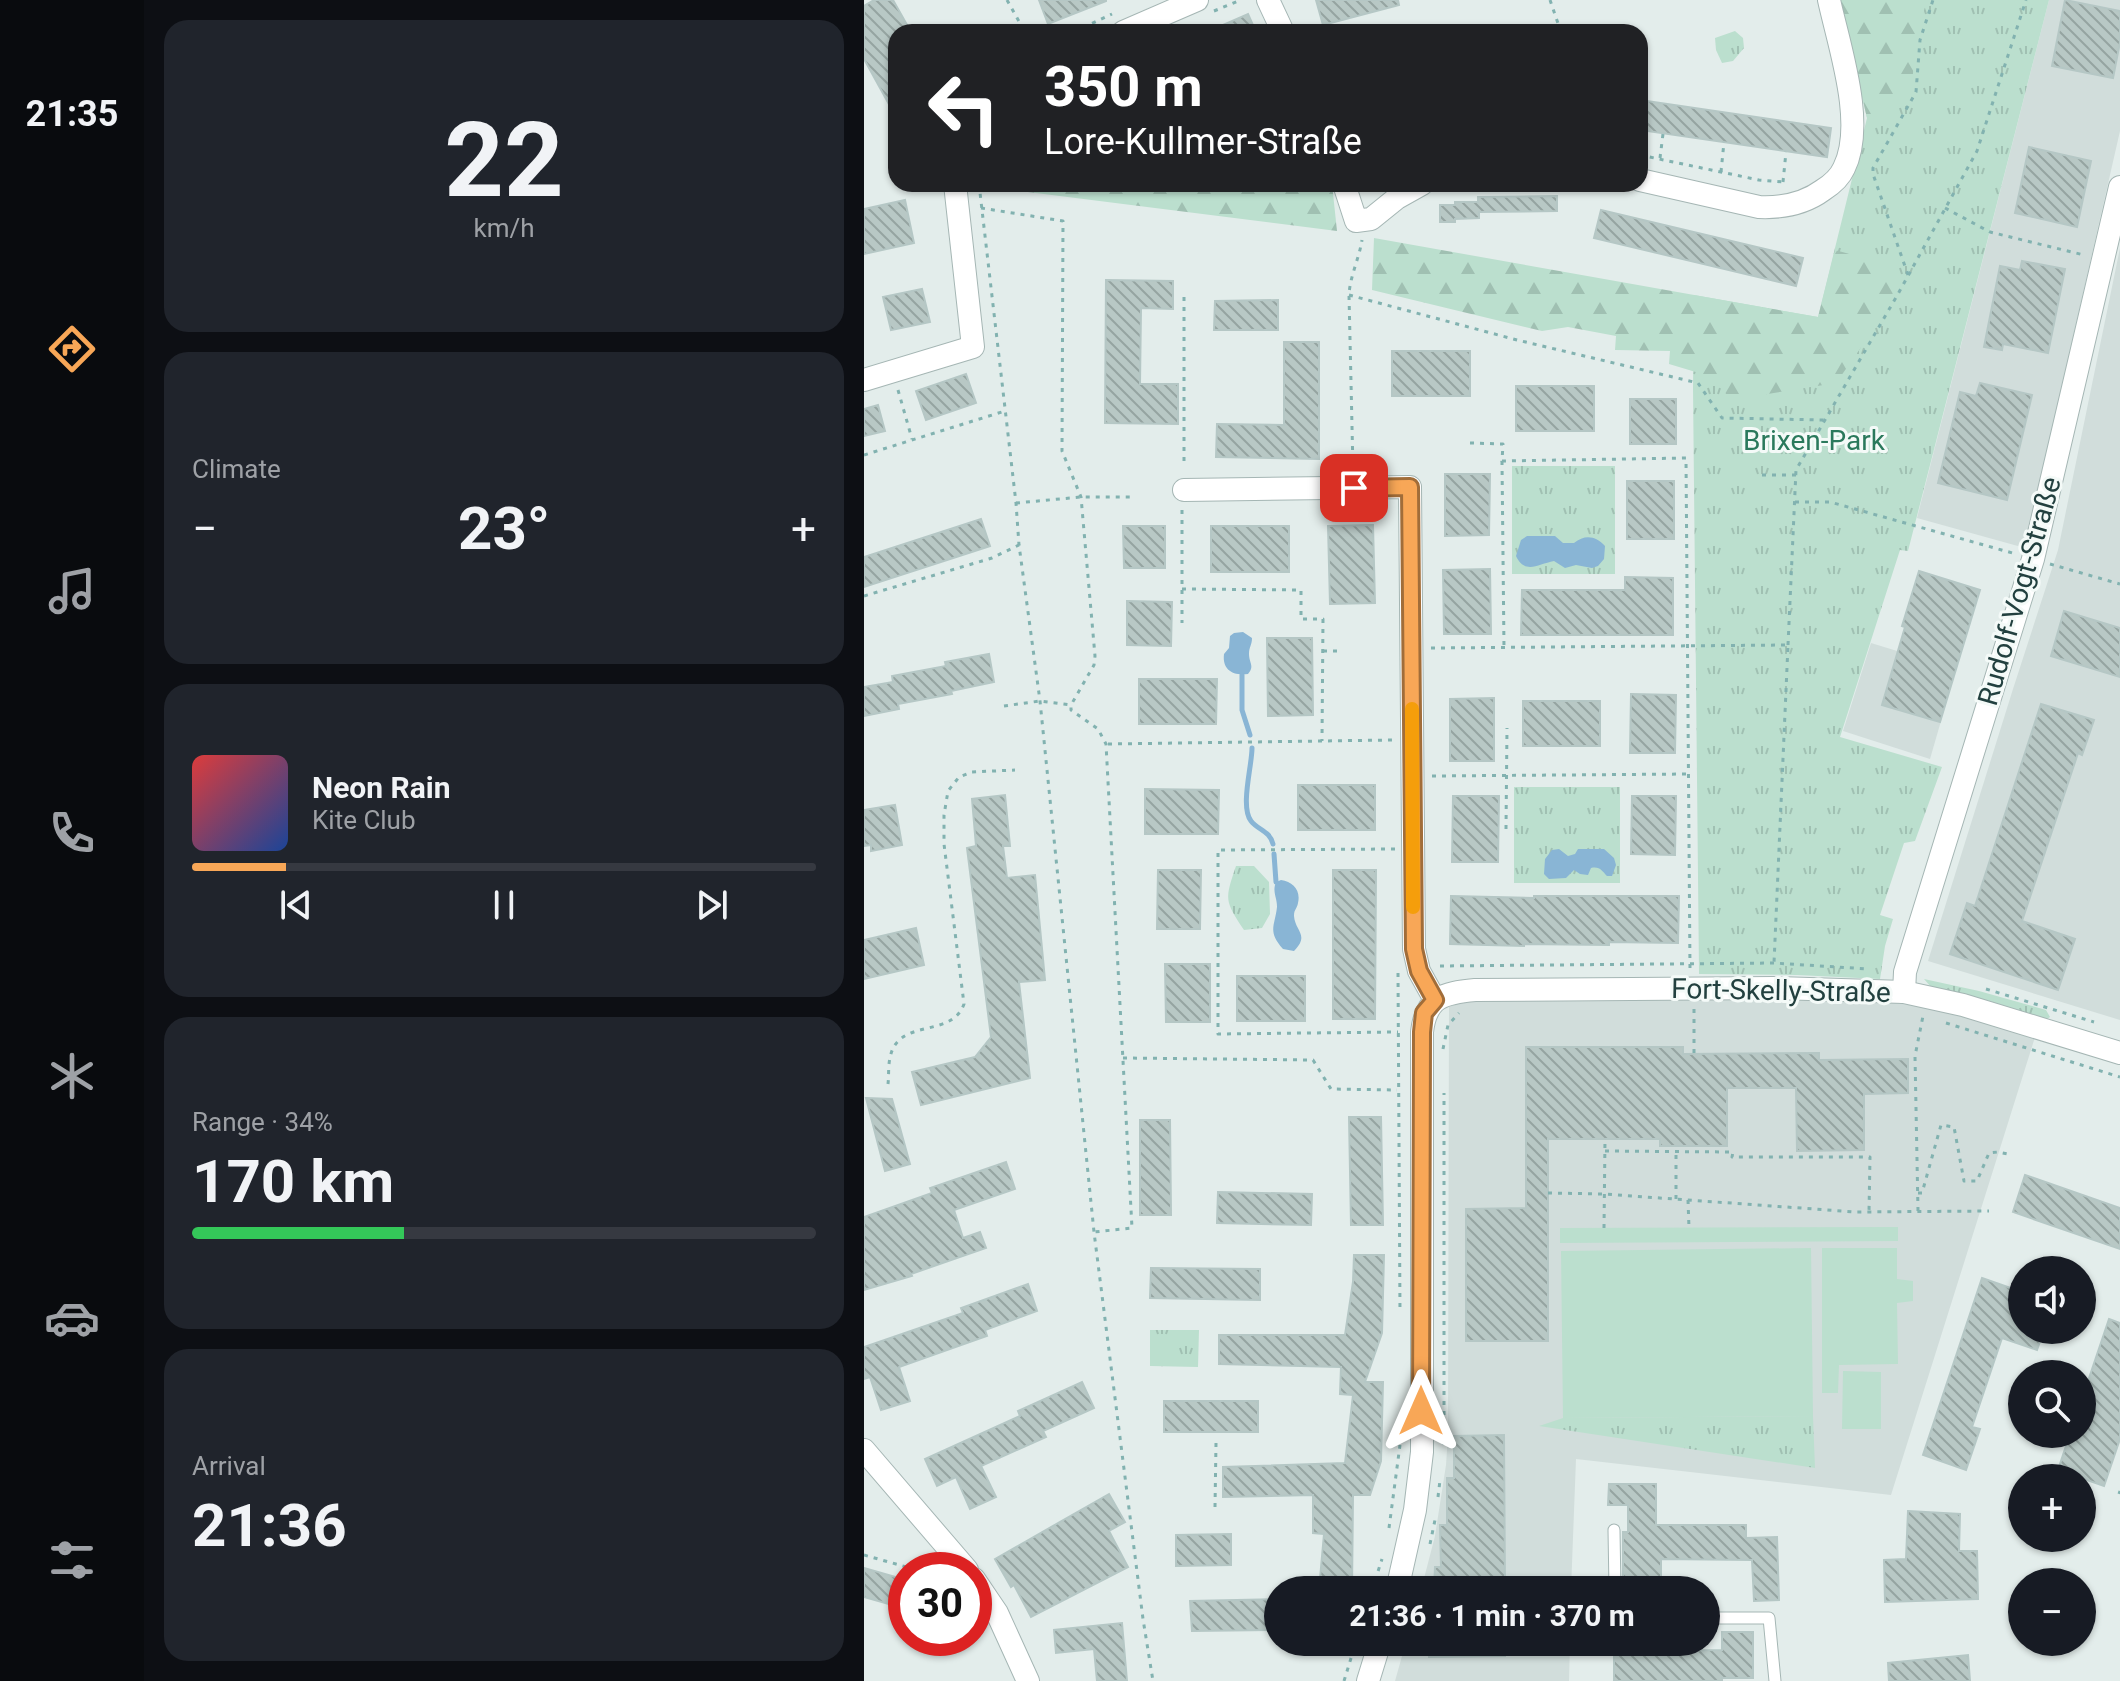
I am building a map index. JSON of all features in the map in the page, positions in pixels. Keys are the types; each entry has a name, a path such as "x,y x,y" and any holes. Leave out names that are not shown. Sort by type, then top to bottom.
{"street":[{"path":"1142,24 1197,0"},
{"path":"1268,0 1279,24"},
{"path":"1648,182 1759,207 1783,207 1816,196 1829,186 1844,170 1854,126 1829,0"},
{"name":"Rudolf-Vogt-Straße","path":"1904,992 1905,972 2033,559 2120,187"},
{"path":"864,380 973,347 956,192"},
{"path":"1347,192 1356,221 1371,219 1408,192"},
{"path":"1183,494 1410,487 1414,949 1419,971 1435,1000 1424,1013 1422,1032 1422,1452 1415,1510 1400,1576"},
{"name":"Fort-Skelly-Straße","path":"1435,1000 1452,992 1475,990 1790,988 1904,992 1977,1009 2120,1053"},
{"path":"864,1450 952,1552"},
{"path":"992,1606 1028,1681"},
{"path":"1368,1681 1376,1656"}],"lane":[{"path":"1614,1530 1615,1576"},
{"path":"1720,1618 1769,1618 1775,1681"}],"path":[{"path":"1007,0 1020,24"},
{"path":"1550,0 1558,24"},
{"path":"1908,275 1873,168 1916,92 1920,40 1933,0"},
{"path":"1774,963 1796,470 1977,151 2026,0"},
{"path":"1660,158 1663,134"},
{"path":"1721,172 1724,142"},
{"path":"1783,207 1786,152"},
{"path":"1648,156 1759,180 1783,182"},
{"path":"980,192 1019,545 1040,701 1094,1232 1153,1681"},
{"path":"981,208 1063,221 1062,451 1081,497 1095,656 1094,665 1071,710 1098,729 1106,744 1132,1228 1094,1232"},
{"path":"1945,208 1990,232 2103,260"},
{"path":"1354,488 1349,295 1350,281 1360,252 1361,220"},
{"path":"1184,295 1184,461"},
{"path":"1349,295 1517,340 1698,383 1722,418 1825,420"},
{"path":"893,371 912,439"},
{"path":"864,455 1005,411"},
{"path":"1470,443 1503,444 1504,648"},
{"path":"1502,461 1686,458 1689,964"},
{"path":"1762,475 1796,475"},
{"path":"1182,623 1183,494"},
{"path":"1016,503 1081,497 1133,497"},
{"path":"1795,502 1830,502 2120,584"},
{"path":"864,596 992,558 1019,545"},
{"path":"1182,589 1301,590 1301,619 1323,619 1322,741"},
{"path":"1427,648 1788,645"},
{"path":"1323,651 1338,651"},
{"path":"1004,706 1040,701 1071,705"},
{"path":"1506,829 1507,728"},
{"path":"1106,744 1412,740"},
{"path":"888,1084 890,1056 896,1042 906,1034 951,1021 960,1014 964,1004 944,844 948,791 959,777 972,772 1015,770"},
{"path":"1429,776 1688,774"},
{"path":"1413,849 1218,850 1218,1034 1422,1032"},
{"path":"1397,966 1400,1318"},
{"path":"1918,1211 1915,1056 1927,996"},
{"path":"1443,1062 1448,1025 1462,1008"},
{"path":"1938,1021 2120,1077"},
{"path":"1123,1058 1313,1060 1331,1089 1397,1090"},
{"path":"1443,1453 1444,1092"},
{"path":"1918,1193 1922,1193 1941,1125 1954,1127 1964,1181 1977,1181 1989,1153 2008,1154"},
{"path":"1604,1228 1605,1139"},
{"path":"1605,1151 1733,1152 1732,1157 1870,1157 1869,1212"},
{"path":"1676,1152 1676,1199"},
{"path":"1548,1193 1869,1212 1989,1211"},
{"path":"1688,1200 1689,1228"},
{"path":"1388,1532 1400,1438"},
{"path":"1215,1507 1216,1443"},
{"path":"1437,1504 1441,1479"},
{"path":"1427,1555 1435,1517"},
{"path":"864,1555 888,1562"},
{"path":"1376,1576 1382,1557"},
{"path":"1344,1681 1352,1656"}],"shaded area":[{"path":"2049,0 2120,0 2120,131 2025,548 1917,518"},
{"path":"2120,248 2120,1020 1928,961 2058,550"},
{"path":"1871,643 1956,669 1930,759 1843,731"},
{"path":"1767,997 1877,1000 1940,1010 2035,1037 1891,1495 1576,1459 1572,1576 1425,1576 1435,1536 1446,1465 1449,1007 1463,1001"},
{"path":"1402,1656 1570,1656 1569,1681 1395,1681"}],"green space":[{"name":"Brixen-Park","path":"1840,0 2049,0 1908,551 1900,550 1840,737 1942,767 1915,841 1904,843 1880,915 1893,919 1880,979 1699,974 1694,295 1818,317 1867,118"},
{"path":"1840,0 1927,0 1915,41 1912,89 1901,107 1867,118"},
{"path":"1735,31 1743,38 1744,48 1733,61 1722,63 1715,38"},
{"path":"1028,192 1333,192 1337,231"},
{"path":"1374,238 1818,317 1835,250 1875,261 1900,281 1886,305 1869,318 1860,349 1836,383 1743,398 1729,397 1709,376 1669,364 1670,351 1615,350 1616,336 1568,327 1542,331 1372,290"},
{"path":"1512,466 1615,466 1615,574 1512,574"},
{"path":"1514,787 1620,787 1620,883 1514,883"},
{"path":"1236,866 1254,866 1269,882 1270,914 1262,928 1244,930 1230,905 1228,893"},
{"path":"1924,979 2046,1010 2050,1017 2047,1019 1931,987"},
{"path":"1898,1227 1898,1241 1560,1243 1560,1228"},
{"path":"1811,1248 1813,1416 1563,1418 1561,1251"},
{"path":"1822,1248 1897,1248 1897,1279 1913,1281 1913,1301 1897,1303 1898,1364 1839,1365 1838,1393 1822,1393"},
{"path":"1150,1330 1199,1330 1198,1367 1150,1366"},
{"path":"1843,1371 1881,1372 1881,1429 1842,1429"},
{"path":"1813,1416 1815,1468 1539,1426 1563,1418"}],"water":[{"path":"1527,536 1555,536 1563,543 1594,538 1605,546 1604,559 1592,568 1576,565 1565,568 1554,561 1528,567 1516,556 1521,540"},
{"path":"1243,632 1252,638 1249,654 1251,669 1248,674 1233,673 1224,660 1230,636"},
{"path":"1559,849 1568,856 1578,849 1604,849 1614,858 1616,865 1612,876 1591,868 1588,875 1574,870 1566,878 1549,879 1544,874 1545,859 1552,850"},
{"path":"1281,880 1292,885 1298,894 1294,916 1301,941 1294,951 1283,949 1274,933 1277,907 1275,886"}],"building":[{"path":"874,0 893,0 906,24 888,24 888,102 864,59 864,6"},
{"path":"1039,0 1106,0 1106,1 1048,24"},
{"path":"1316,0 1398,0 1399,5 1323,24"},
{"path":"2065,0 2120,11 2120,42 2113,78 2052,66"},
{"path":"1248,14 1252,24 1225,24"},
{"path":"1648,101 1831,128 1827,157 1648,131"},
{"path":"2029,147 2091,161 2077,227 2015,213"},
{"path":"1557,196 1557,211 1479,212 1479,218 1440,222 1440,205 1478,202 1478,197"},
{"path":"905,200 914,243 864,254 864,209"},
{"path":"1601,210 1803,258 1796,286 1594,238"},
{"path":"2022,261 2065,269 2048,353 2003,344 2002,350 1984,347 2000,266 2020,270"},
{"path":"1106,280 1173,281 1173,309 1141,308 1140,384 1178,384 1178,424 1105,423"},
{"path":"922,289 930,322 891,330 883,297"},
{"path":"1278,300 1278,330 1214,330 1215,301"},
{"path":"1284,342 1319,342 1319,459 1216,457 1217,424 1284,425"},
{"path":"1392,351 1470,351 1470,396 1392,396"},
{"path":"966,374 976,403 926,420 916,391"},
{"path":"1980,383 2032,395 2007,500 1938,483 1960,392 1976,396"},
{"path":"1516,386 1594,386 1594,431 1516,431"},
{"path":"1630,399 1676,399 1676,444 1630,444"},
{"path":"878,405 885,431 864,436 864,409"},
{"path":"1445,474 1490,474 1489,535 1445,536"},
{"path":"1627,481 1674,481 1674,539 1627,539"},
{"path":"981,519 990,546 864,587 864,557"},
{"path":"1373,525 1375,603 1330,604 1328,526"},
{"path":"1123,526 1165,526 1165,568 1124,568"},
{"path":"1211,526 1289,526 1289,572 1211,572"},
{"path":"1490,569 1491,634 1444,634 1443,570"},
{"path":"1919,571 1980,590 1940,722 1882,705"},
{"path":"1625,577 1673,578 1673,635 1521,635 1522,590 1625,590"},
{"path":"1127,601 1172,602 1171,646 1127,645"},
{"path":"2064,611 2120,628 2120,677 2051,656"},
{"path":"1267,638 1312,638 1313,715 1268,716"},
{"path":"989,654 994,682 898,704 899,709 864,716 864,687 893,682 892,676 946,666 945,662"},
{"path":"1139,679 1217,679 1216,724 1139,724"},
{"path":"1631,694 1676,695 1675,753 1630,753"},
{"path":"1494,698 1494,761 1450,761 1450,699"},
{"path":"1523,701 1600,701 1600,746 1523,746"},
{"path":"2041,704 2094,720 2082,755 2078,753 2022,921 2075,939 2058,990 1950,954 1967,903 1975,906"},
{"path":"1298,785 1375,785 1375,830 1298,830"},
{"path":"1145,789 1219,790 1218,834 1145,834"},
{"path":"1005,795 1010,846 1003,846 1007,878 1035,875 1045,980 1019,982 1030,1078 921,1105 912,1072 975,1057 991,1037 967,848 976,846 972,799"},
{"path":"1453,796 1499,796 1498,862 1452,862"},
{"path":"1632,796 1676,796 1675,855 1631,854"},
{"path":"895,805 902,845 871,851 871,845 864,846 864,810"},
{"path":"1158,870 1201,870 1200,929 1157,929"},
{"path":"1333,870 1376,870 1375,1019 1333,1019"},
{"path":"1451,896 1679,896 1678,943 1450,944"},
{"path":"916,928 924,965 864,979 864,940"},
{"path":"1165,964 1210,964 1210,1022 1166,1022"},
{"path":"1237,976 1305,976 1305,1021 1237,1021"},
{"path":"1526,1047 1683,1047 1683,1054 1819,1053 1819,1060 1908,1059 1908,1093 1864,1094 1864,1150 1797,1151 1796,1088 1727,1088 1727,1146 1660,1146 1660,1139 1548,1139 1548,1341 1466,1341 1466,1209 1526,1208"},
{"path":"866,1098 892,1099 910,1164 885,1171"},
{"path":"1349,1117 1381,1117 1383,1225 1351,1225"},
{"path":"1140,1120 1170,1120 1171,1215 1140,1215"},
{"path":"1006,1162 1015,1189 954,1210 963,1238 980,1232 986,1248 864,1290 864,1217 932,1193 930,1188"},
{"path":"2025,1175 2120,1208 2120,1249 2013,1212"},
{"path":"1218,1192 1312,1194 1311,1225 1217,1223"},
{"path":"1354,1255 1384,1255 1382,1333 1365,1382 1383,1382 1381,1461 1370,1495 1353,1495 1352,1576 1320,1576 1324,1534 1313,1533 1313,1495 1223,1497 1223,1467 1345,1463 1353,1395 1340,1394 1341,1367 1219,1364 1219,1335 1345,1335"},
{"path":"1151,1268 1260,1269 1260,1300 1150,1298"},
{"path":"1982,1278 2008,1287 2008,1340 2002,1338 1972,1427 1980,1429 1966,1470 1923,1455"},
{"path":"1028,1284 1037,1311 985,1330 987,1336 899,1367 910,1401 881,1410 870,1377 864,1379 864,1347 963,1313 961,1308"},
{"path":"2109,1319 2120,1323 2120,1439 2104,1486 2096,1483 2096,1464 2060,1464 2065,1448 2096,1448 2095,1360"},
{"path":"2020,1344 2039,1344 2037,1350"},
{"path":"1082,1382 1094,1408 1043,1431 1046,1437 981,1466 996,1497 970,1509 956,1477 937,1486 925,1459 1020,1416 1018,1411"},
{"path":"1164,1401 1258,1401 1258,1432 1164,1432"},
{"path":"1504,1435 1505,1576 1435,1576 1435,1567 1441,1567 1440,1525 1447,1525 1447,1478 1454,1478 1454,1436"},
{"path":"1609,1484 1656,1484 1656,1525 1746,1525 1746,1538 1777,1537 1779,1600 1754,1601 1752,1560 1661,1559 1661,1576 1623,1576 1623,1532 1628,1532 1628,1505 1608,1505"},
{"path":"1109,1494 1125,1522 1109,1531 1128,1567 1031,1617 1014,1585 1011,1587 995,1559"},
{"path":"1908,1511 1960,1514 1959,1551 1977,1551 1978,1599 1885,1602 1884,1560 1906,1559"},
{"path":"1231,1534 1231,1565 1176,1566 1176,1535"},
{"path":"864,1568 888,1575 888,1604 864,1597"},
{"path":"1264,1599 1264,1630 1192,1631 1190,1601"},
{"path":"1122,1623 1127,1681 1097,1681 1094,1649 1056,1653 1054,1630"},
{"path":"1722,1632 1753,1632 1753,1678 1614,1681 1614,1656 1720,1656"},
{"path":"1968,1655 1970,1681 1889,1681 1888,1663"}],"waterway":[{"path":"1242,675 1242,710 1250,735"},
{"path":"1252,748 1246,796 1248,815 1273,844"},
{"path":"1274,854 1276,882"}],"slow traffic":[{"path":"1412,709 1413,907"}],"route":[{"path":"1354,488 1410,487 1414,949 1419,971 1435,1000 1424,1013 1422,1032 1421,1411"}]}
